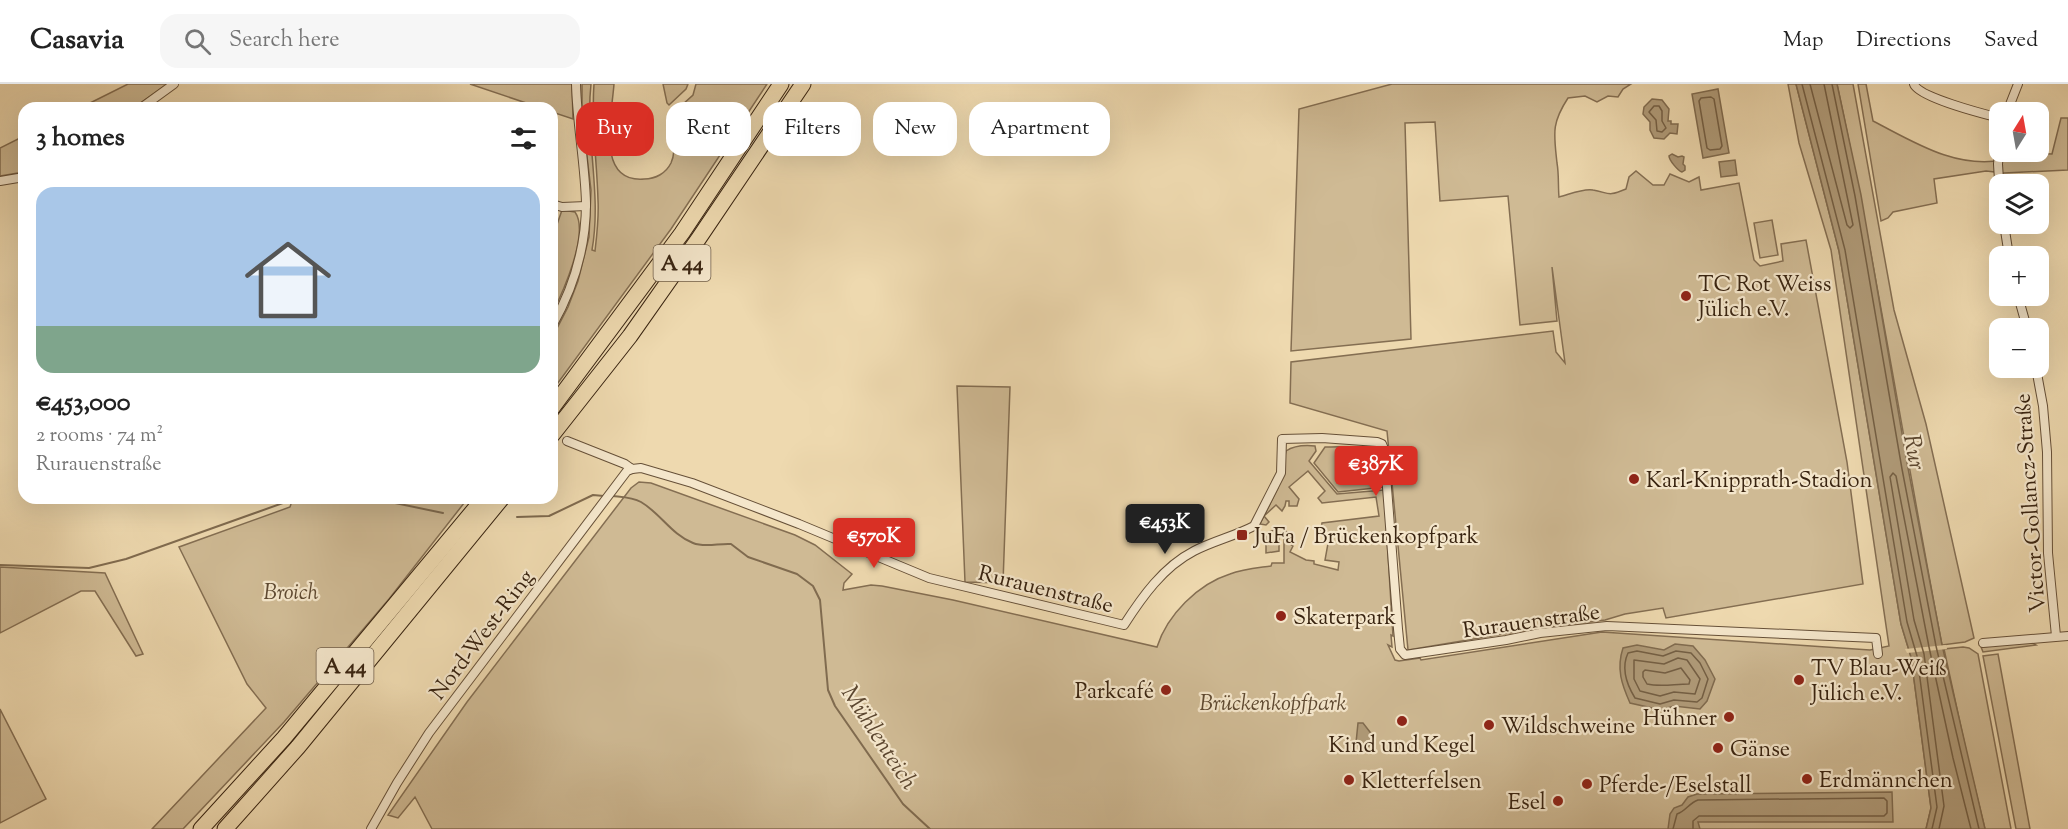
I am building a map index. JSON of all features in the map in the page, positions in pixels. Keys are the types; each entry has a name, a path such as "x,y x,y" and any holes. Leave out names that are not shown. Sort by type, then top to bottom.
{"highway":[{"name":"A 44","path":"558,400 682,233 781,84"},
{"name":"A 44","path":"558,427 637,326 802,84"},
{"name":"A 44","path":"201,829 284,738 479,504"},
{"name":"A 44","path":"225,829 298,747 497,504"}],"street":[{"path":"149,102 174,84"},
{"path":"558,313 573,281 581,250 586,206 576,84"},
{"path":"1914,84 1917,90 1971,111 1989,115"},
{"path":"2011,102 2018,84"},
{"path":"0,181 18,178"},
{"path":"558,206 586,206"},
{"name":"Victor-Gollancz-Straße","path":"2038,378 2048,452 2048,554 2056,636"},
{"name":"Rurauenstraße","path":"567,441 625,464 632,469 641,468 692,483 929,578 1124,625 1145,592 1168,570 1192,552 1254,526 1281,473 1282,439 1323,438 1377,442 1382,444 1384,449 1400,649 1405,656 1540,633 1606,626 1876,638 1878,654"},
{"name":"Nord-West-Ring","path":"371,829 429,733 627,471 632,469"},
{"path":"1983,643 2068,636"}],"green space":[{"path":"128,84 168,84 142,102 92,102"},
{"path":"470,84 572,84 573,119 558,114 558,102 523,102"},
{"path":"582,84 591,84 590,102 582,102"},
{"path":"594,84 614,84 612,102 593,102"},
{"path":"663,84 688,84 672,102 667,102"},
{"path":"696,84 767,84 751,108 751,102 685,102 693,95"},
{"path":"1392,84 1631,84 1623,89 1618,97 1608,96 1597,102 1585,96 1568,98 1555,129 1559,197 1585,190 1615,193 1626,189 1629,177 1636,171 1653,185 1664,185 1670,174 1689,182 1699,177 1701,190 1739,183 1754,260 1760,266 1783,261 1781,244 1806,240 1847,462 1863,584 1666,618 1663,608 1625,614 1605,620 1408,650 1387,431 1290,403 1291,362 1553,331 1556,352 1565,363 1552,267 1557,321 1520,325 1508,196 1440,201 1435,122 1405,123 1411,339 1291,351 1299,109"},
{"name":"Brückenkopfpark","path":"1788,84 1796,84 1839,251 1901,624 1911,657 1931,808 1926,829 432,829 415,797 398,818 388,815 467,702 631,488 639,482 651,483 795,535 815,545 852,574 844,583 843,590 871,585 882,586 1157,647 1176,612 1206,585 1235,572 1271,566 1272,563 1284,563 1284,530 1294,536 1290,544 1293,546 1290,552 1306,560 1314,561 1314,564 1338,570 1339,562 1325,560 1329,538 1320,533 1322,523 1379,516 1376,497 1322,503 1318,498 1325,491 1308,471 1289,487 1299,499 1297,506 1289,506 1289,501 1286,501 1282,511 1276,505 1264,516 1278,488 1286,451 1296,447 1315,446 1316,451 1309,461 1337,494 1384,490 1393,636 1391,635 1392,647 1388,645 1395,660 1399,661 1420,658 1421,660 1602,632 1870,650 1889,646 1831,250 1799,143"},
{"path":"1837,84 1853,84 1894,310 1926,424 1974,638 1965,642 1942,645"},
{"path":"1858,84 1866,84 1873,121 1935,152 1968,161 2049,162 2049,154 2052,154 2061,118 2068,118 2068,170 2004,173 1986,171 1934,179 1937,203 1893,212 1881,221"},
{"path":"18,139 18,173 0,176 0,148"},
{"path":"587,156 592,156 595,229 592,250 595,251 598,226 595,156 612,156 618,170 629,177 644,179 660,175 671,163 673,156 719,156 671,229 558,383 558,326 578,281 589,237 591,190"},
{"path":"562,210 575,212 579,222 579,234 573,263 558,301 558,222"},
{"path":"1772,220 1778,255 1760,258 1754,223"},
{"path":"957,386 1010,387 1003,583 965,582"},
{"path":"1325,447 1353,447 1374,451 1381,461 1384,487 1338,492 1314,463"},
{"name":"Broich","path":"291,504 463,504 389,599 284,722 183,829 152,829 266,708 247,684 179,547 290,507"},
{"path":"1264,516 1269,522 1266,525 1260,524"},
{"path":"1274,530 1279,534 1279,551 1266,553 1266,533"},
{"path":"0,567 105,573 143,654 136,656 95,591 81,591 0,633"},
{"path":"2031,642 2036,645 1983,652 1981,647"},
{"path":"1963,647 1978,654 2011,829 1985,829 1944,649"},
{"path":"1998,654 2030,829 2016,829 1983,656"},
{"path":"0,709 46,799 0,823"}],"water":[{"path":"1796,84 1837,84 1861,195 1908,468 1942,645 1985,829 1926,829 1931,808 1911,657 1901,624 1839,251"},
{"path":"1718,89 1729,153 1703,158 1692,94"},
{"path":"1652,99 1662,100 1669,109 1668,121 1671,121 1671,124 1678,124 1677,134 1670,133 1664,139 1654,138 1650,130 1650,122 1643,114 1644,107"},
{"path":"1672,154 1684,157 1685,170 1682,172 1678,170 1670,160 1669,156"},
{"path":"1735,160 1737,175 1721,177 1719,162"},
{"path":"1675,644 1693,646 1705,660 1715,679 1707,701 1700,709 1674,706 1661,710 1630,703 1621,677 1620,663 1623,648 1637,645 1664,650"},
{"path":"1358,723 1363,723 1373,736 1370,745 1365,749 1360,748 1356,743"},
{"path":"1892,792 1893,822 1698,822 1700,829 1668,829 1670,814 1674,808 1682,805 1688,797 1697,794"}],"pier":[{"path":"1946,645 1947,649 1907,653 1905,649"}],"waterway":[{"name":"Mühlenteich","path":"517,517 549,516 593,495 604,496"},
{"name":"Mühlenteich","path":"613,496 631,498 641,502 679,535 693,543 731,544 748,557 797,574 813,586 820,600 828,690 835,706 903,804 930,829"},
{"path":"0,565 89,568 126,559 280,504"},
{"path":"400,504 443,513"}],"place":[{"name":"TC Rot Weiss Jülich e.V.","path":"1686,296"},
{"name":"Karl-Knipprath-Stadion","path":"1634,479"},
{"name":"JuFa / Brückenkopfpark","path":"1242,535"},
{"name":"Skaterpark","path":"1281,616"},
{"name":"TV Blau-Weiß Jülich e.V.","path":"1799,680"},
{"name":"Parkcafé","path":"1166,690"},
{"name":"Hühner","path":"1729,717"},
{"name":"Kind und Kegel","path":"1402,721"},
{"name":"Wildschweine","path":"1489,725"},
{"name":"Gänse","path":"1718,748"},
{"name":"Erdmännchen","path":"1807,779"},
{"name":"Kletterfelsen","path":"1349,780"},
{"name":"Pferde-/Eselstall","path":"1587,784"},
{"name":"Esel","path":"1558,801"}],"water label":[{"name":"Rur","path":"1915,452"}]}
